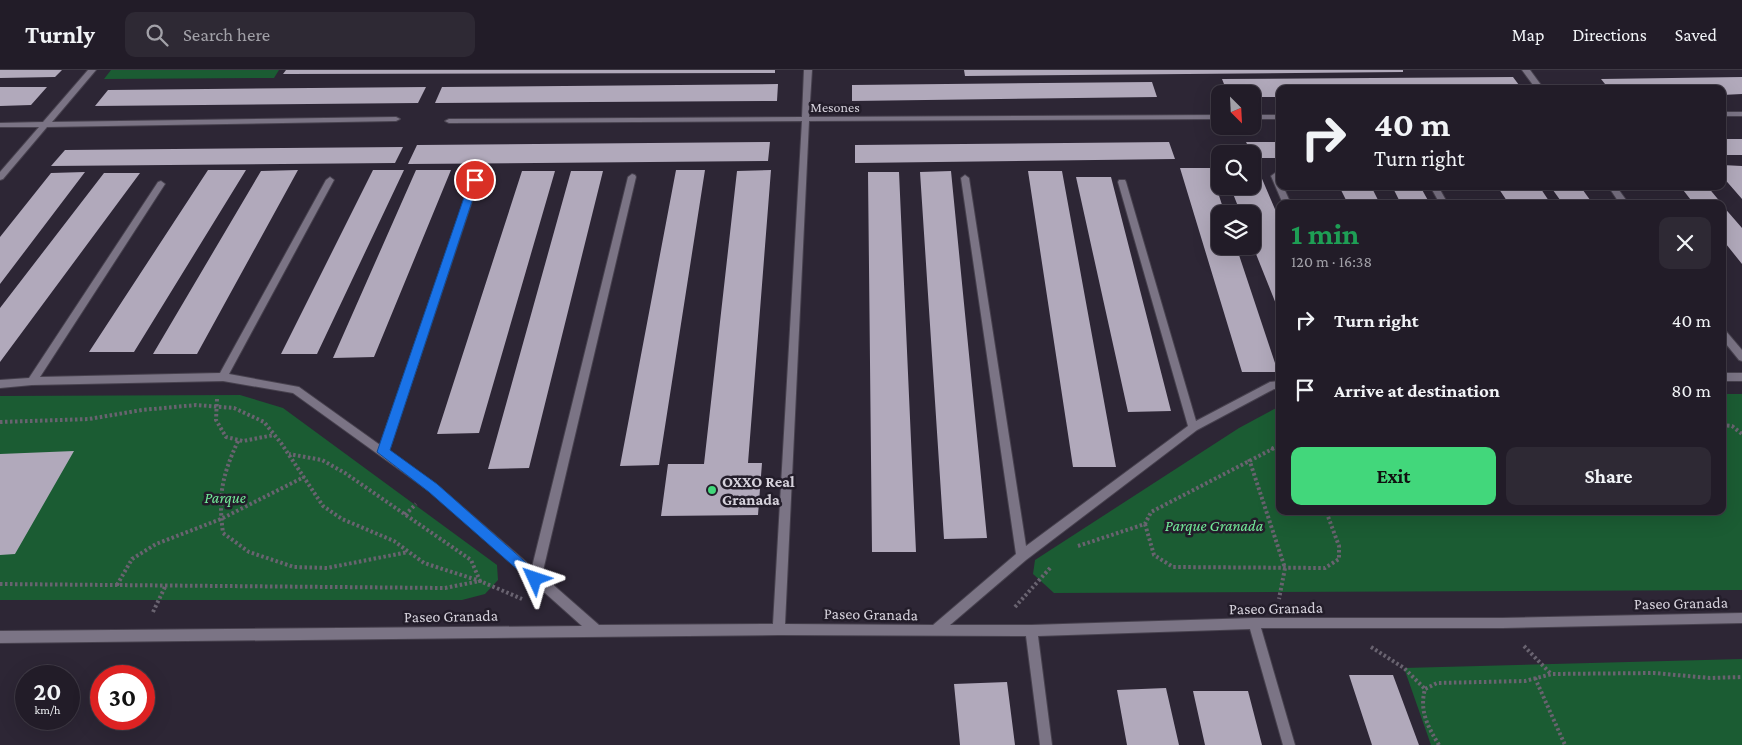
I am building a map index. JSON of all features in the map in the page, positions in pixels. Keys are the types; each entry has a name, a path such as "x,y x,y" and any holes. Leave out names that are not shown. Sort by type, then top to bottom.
{"street":[{"path":"0,176 92,70"},
{"path":"779,629 808,70"},
{"path":"1526,70 1537,85"},
{"path":"1726,114 1742,114"},
{"path":"1261,117 1276,116"},
{"name":"Mesones","path":"449,121 1211,117"},
{"path":"0,125 396,119"},
{"path":"535,579 632,177"},
{"path":"965,178 1022,556"},
{"path":"223,377 330,180"},
{"path":"383,452 475,180"},
{"path":"1122,182 1194,426"},
{"path":"32,381 160,184"},
{"path":"1726,337 1742,358"},
{"path":"0,384 32,381 223,377 296,390 433,488 535,579 596,630"},
{"path":"1726,377 1742,377"},
{"path":"934,631 1022,556 1194,426 1276,385"},
{"name":"Paseo Granada","path":"0,637 596,630 1030,631 1254,623 1742,618"},
{"path":"1254,623 1289,745"},
{"path":"1030,631 1046,745"}],"path":[{"path":"223,377 215,406 214,420 220,432 238,441 274,435"},
{"path":"0,422 89,419 142,410 196,405 234,408 264,422 289,454 323,506 342,519 394,541 424,563 480,581 525,600"},
{"path":"1726,425 1732,426 1742,434"},
{"path":"238,441 222,476 218,504 223,533 249,552 294,567 327,568 408,552"},
{"path":"1075,547 1144,524 1151,512 1276,446"},
{"path":"1270,448 1276,450"},
{"path":"289,454 322,460 345,473 471,560 480,581"},
{"path":"1249,459 1285,568 1274,624"},
{"path":"117,585 132,559 156,544 221,519 304,477"},
{"path":"1144,524 1154,555 1172,567 1325,568 1339,559 1340,546 1328,515"},
{"path":"994,631 1053,564"},
{"path":"0,584 445,588 480,581"},
{"path":"1333,623 1404,668 1425,689"},
{"path":"1439,745 1426,722 1421,701 1425,689 1437,683 1525,681 1552,674 1654,673 1710,678 1742,677"},
{"path":"1535,678 1566,745"}],"green space":[{"path":"111,70 279,70 274,78 104,79"},
{"name":"Parque Granada","path":"1726,394 1742,394 1742,590 1054,593 1033,574 1035,560 1239,428 1276,408 1276,515 1726,515"},
{"name":"Parque","path":"240,395 283,408 497,565 498,580 485,594 462,600 0,600 0,396"},
{"path":"1742,659 1742,745 1431,745 1404,668"}],"building":[{"path":"0,70 62,70 55,77 0,78"},
{"path":"286,70 775,70 775,73 283,74"},
{"path":"964,70 1403,70 1403,72 965,76"},
{"path":"1513,77 1519,85 1276,85 1276,97 1261,97 1261,85 1224,85 1222,79"},
{"path":"1742,77 1742,94 1726,95 1726,85 1606,85 1601,79"},
{"path":"1152,82 1157,97 852,101 852,85"},
{"path":"778,84 777,101 435,103 442,87"},
{"path":"0,87 47,87 31,105 0,106"},
{"path":"426,87 418,103 95,106 108,90"},
{"path":"1726,139 1742,139 1742,155 1726,155"},
{"path":"770,142 768,161 408,164 417,145"},
{"path":"1169,142 1175,159 855,163 855,145"},
{"path":"1246,142 1276,142 1276,158 1261,158 1261,145 1248,145"},
{"path":"403,147 395,163 51,166 65,150"},
{"path":"1726,165 1742,166 1742,199 1726,181"},
{"path":"1180,168 1210,168 1211,195 1219,195 1222,205 1211,205 1211,255 1239,255 1276,366 1276,372 1242,372"},
{"path":"208,170 246,170 134,352 89,352"},
{"path":"298,170 197,354 153,354 261,171"},
{"path":"373,170 404,170 317,354 281,354"},
{"path":"416,170 451,170 374,357 333,358"},
{"path":"676,170 705,170 659,465 620,466"},
{"path":"771,170 748,463 762,463 758,515 661,516 668,464 704,464 737,171"},
{"path":"522,171 555,171 479,433 437,434"},
{"path":"571,171 603,171 529,468 488,469"},
{"path":"951,171 987,538 944,539 920,172"},
{"path":"1028,171 1062,171 1116,467 1073,467"},
{"path":"85,172 0,284 0,237 51,173"},
{"path":"868,172 899,172 916,552 872,552"},
{"path":"104,173 140,173 0,362 0,308"},
{"path":"1261,176 1276,212 1276,304 1256,255 1261,255 1261,205 1237,205 1234,195 1261,195"},
{"path":"1076,177 1111,177 1171,411 1128,412"},
{"path":"1341,190 1373,190 1378,200 1346,200"},
{"path":"1394,190 1422,190 1428,200 1399,200"},
{"path":"1500,190 1542,190 1548,200 1506,200"},
{"path":"1553,190 1583,190 1590,200 1560,200"},
{"path":"1683,190 1710,190 1719,200 1691,200"},
{"path":"1726,210 1742,228 1742,264 1726,244"},
{"path":"74,451 15,554 0,555 0,454"},
{"path":"1349,675 1393,675 1419,745 1372,745"},
{"path":"1007,682 1015,745 960,745 954,684"},
{"path":"1166,688 1179,745 1127,745 1117,690"},
{"path":"1193,691 1248,691 1262,745 1205,745"}],"place":[{"name":"OXXO Real Granada","path":"712,490"}],"route":[{"path":"475,180 383,452 433,488 535,579"}]}
